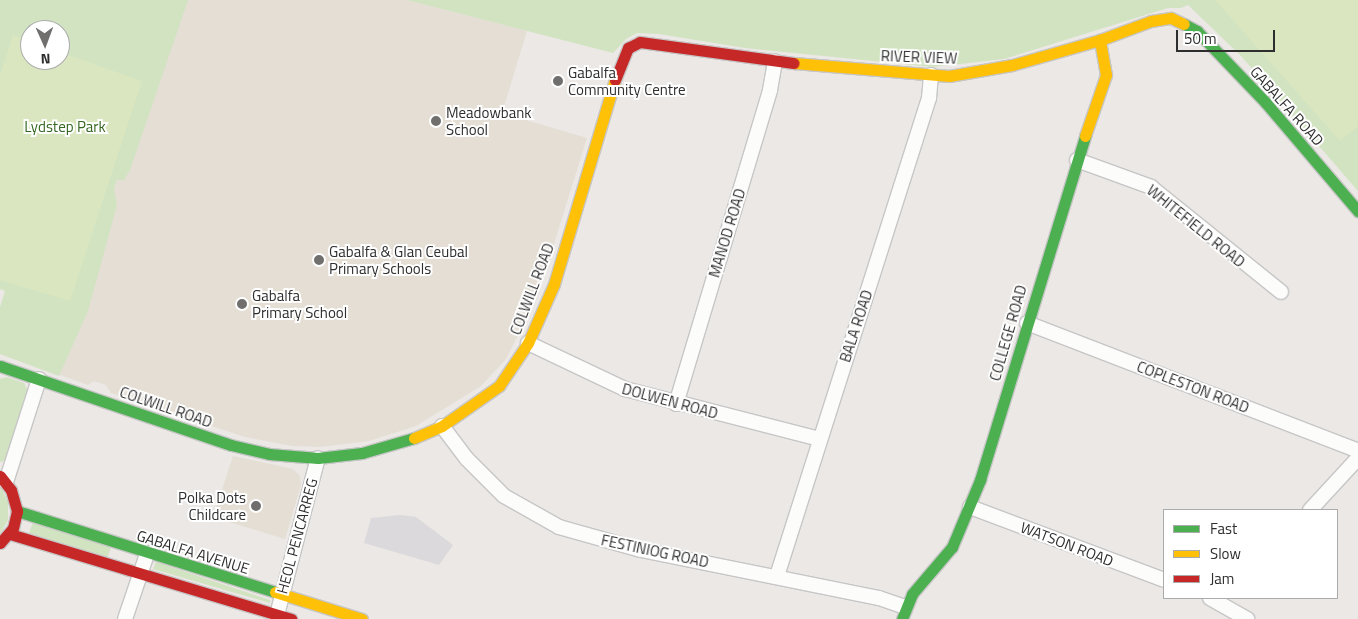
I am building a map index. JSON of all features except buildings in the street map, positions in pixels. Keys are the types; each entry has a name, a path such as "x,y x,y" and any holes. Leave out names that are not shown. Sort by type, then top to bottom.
{"street":[{"name":"RIVER VIEW","path":"640,42 775,61 931,75 989,70 1100,40 1160,18 1189,24"},
{"name":"GABALFA ROAD","path":"1189,24 1266,103 1358,211"},
{"name":"COLLEGE ROAD","path":"904,613 918,586 948,555 970,507 1077,160 1106,75 1100,40"},
{"name":"COLWILL ROAD","path":"0,366 231,445 268,454 318,458 386,448 442,426 499,386 528,343 554,284 622,58 628,48 640,42"},
{"name":"MANOD ROAD","path":"676,404 770,90 775,61"},
{"name":"BALA ROAD","path":"777,576 929,98 931,75"},
{"name":"WHITEFIELD ROAD","path":"1077,160 1151,188 1281,292"},
{"name":"COPLESTON ROAD","path":"1027,323 1358,451"},
{"name":"DOLWEN ROAD","path":"528,343 592,376 676,404 820,439"},
{"path":"0,544 10,534 17,511 3,479 40,379"},
{"name":"FESTINIOG ROAD","path":"442,426 483,477 504,496 551,523 641,550 879,598 904,613"},
{"name":"HEOL PENCARREG","path":"278,615 281,595 318,458"},
{"path":"1311,509 1358,458"},
{"name":"WATSON ROAD","path":"970,507 1163,580"},
{"name":"GABALFA AVENUE","path":"17,511 147,554 362,619"},
{"path":"10,534 291,619"},
{"path":"125,619 147,554"},
{"path":"1227,600 1238,617"}],"shaded area":[{"name":"Gabalfa & Glan Ceubal Primary Schools","path":"175,0 407,0 527,31 502,113 587,138 537,298 506,359 481,386 416,426 369,441 320,447 292,446 245,437 111,393 106,385 94,381 88,385 55,373"},
{"name":"Polka Dots Childcare","path":"233,456 293,469 300,476 301,485 285,539 213,517"},
{"path":"400,515 416,517 453,545 439,565 364,543 371,518"}],"green space":[{"name":"Lydstep Park","path":"0,0 188,0 130,170 124,180 117,180 114,189 117,205 88,311 59,376 0,354 0,307 5,291 0,289"},
{"path":"407,0 1358,0 1358,191 1241,56 1188,5 1181,8 1168,8 1004,59 933,67 745,48 659,34 637,33 626,39 613,53"},
{"path":"1215,0 1358,0 1358,126 1340,141"},
{"path":"13,35 20,37 20,70 70,70 70,56 142,81 70,301 0,280 0,75"},
{"path":"7,377 24,383 28,391 7,460 0,462 0,379"},
{"path":"0,485 8,502 8,520 0,534"},
{"path":"33,522 111,547 107,559 29,533"},
{"path":"156,562 270,600 270,603 153,569"}],"traffic: fast":[{"path":"1184,24 1197,31 1266,103 1358,211"},
{"path":"902,619 912,594 952,547 980,480 1085,136"},
{"path":"0,366 231,445 269,454 318,458 362,453 414,438"},
{"path":"17,511 275,592"}],"traffic: slow":[{"path":"794,63 949,76 1012,65 1100,40 1151,21 1171,18 1184,24"},
{"path":"1085,136 1106,75 1100,40"},
{"path":"414,438 442,426 499,386 528,343 554,284 615,80"},
{"path":"275,592 362,619"}],"traffic: jam":[{"path":"615,80 628,48 640,42 794,63"},
{"path":"0,476 11,490 17,511 13,528 0,543"},
{"path":"10,534 291,619"}],"place":[{"name":"Gabalfa Community Centre","path":"558,81"},
{"name":"Meadowbank School","path":"436,121"},
{"name":"Gabalfa & Glan Ceubal Primary Schools","path":"319,260"},
{"name":"Gabalfa Primary School","path":"242,304"},
{"name":"Polka Dots Childcare","path":"256,506"}]}
